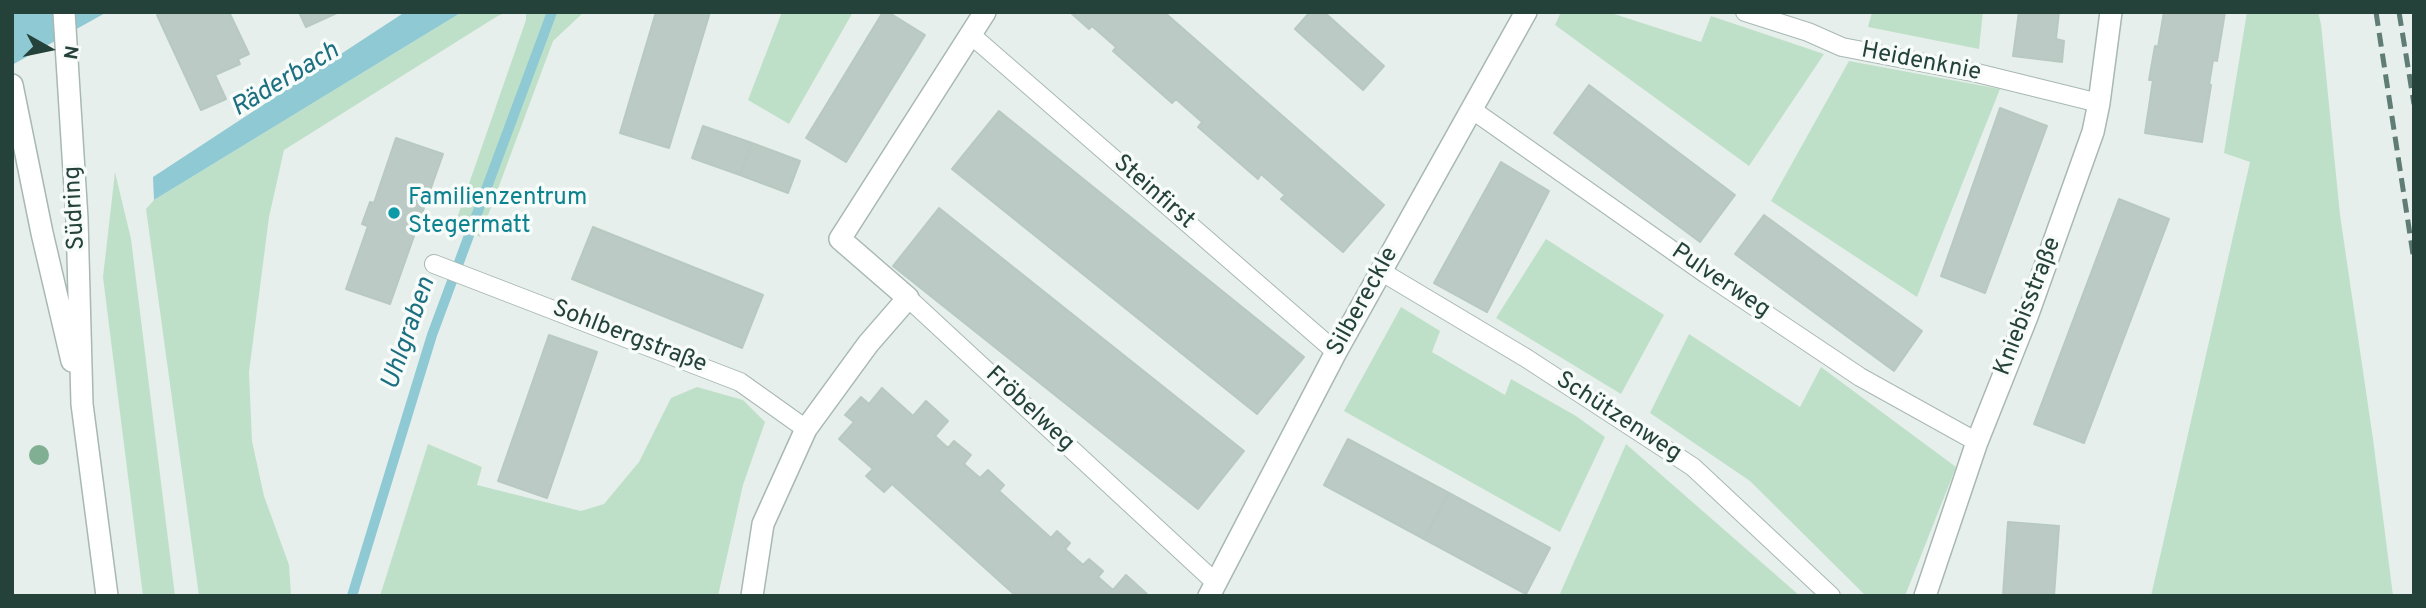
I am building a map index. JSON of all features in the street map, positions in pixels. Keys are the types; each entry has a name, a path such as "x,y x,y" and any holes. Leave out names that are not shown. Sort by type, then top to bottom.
{"street":[{"name":"Südring","path":"64,12 77,219 82,404"},
{"path":"970,34 985,12"},
{"name":"Silbereckle","path":"1213,589 1336,352 1525,12"},
{"name":"Kniebisstraße","path":"1925,596 1977,442 2093,132 2110,12"},
{"name":"Fröbelweg","path":"908,298 839,239 886,170 970,34"},
{"name":"Südring","path":"12,85 42,233 82,404 107,596"},
{"path":"752,596 763,524 806,429 868,344 908,298"}],"lane":[{"name":"Heidenknie","path":"1745,12 1808,32 1842,47 1977,73 2099,103"},
{"name":"Steinfirst","path":"970,34 1336,352"},
{"name":"Pulverweg","path":"1471,109 1706,274 1860,377 1977,442"},
{"name":"Sohlbergstraße","path":"438,265 740,382 806,429"},
{"name":"Schützenweg","path":"1382,272 1526,358 1693,467 1830,596"},
{"name":"Fröbelweg","path":"908,298 1213,589"}],"green space":[{"path":"462,12 506,12 284,150 269,217 249,372 252,441 264,496 289,565 291,596 199,596 146,209 154,200"},
{"path":"526,12 584,12 553,41 480,237 456,221 526,20"},
{"path":"782,12 853,12 789,124 748,100"},
{"path":"1561,12 1608,12 1701,42 1711,16 1824,54 1749,166 1555,25"},
{"path":"1872,12 1983,12 1979,49 1868,27"},
{"path":"2247,12 2318,12 2321,24 2340,215 2393,596 2151,596 2250,162 2224,153"},
{"path":"1849,61 2000,89 1917,297 1771,201"},
{"path":"115,172 131,239 175,596 143,596 103,277"},
{"path":"1546,239 1664,315 1621,394 1496,318"},
{"path":"1401,307 1440,331 1432,352 1505,395 1511,379 1576,416 1605,437 1560,532 1344,411"},
{"path":"1689,334 1800,407 1821,367 1956,467 1905,596 1866,596 1750,481 1650,413"},
{"path":"697,387 743,400 765,422 743,485 718,596 380,596 428,444 482,467 477,485 581,511 604,504 639,462 671,398"},
{"path":"1626,444 1800,596 1559,596"}],"water":[{"path":"12,12 107,12 12,65"},
{"path":"405,12 462,12 154,200 153,177"}],"building":[{"path":"162,12 229,12 249,54 238,59 240,64 215,75 226,99 201,110 157,15"},
{"path":"299,12 339,12 306,27"},
{"path":"656,12 710,12 669,148 620,133"},
{"path":"883,12 888,12 925,35 846,162 806,138"},
{"path":"1070,12 1164,12 1384,205 1343,252 1281,199 1285,195 1261,174 1258,179 1198,127 1202,122 1176,99 1172,103 1113,51 1116,47 1092,26 1089,29"},
{"path":"1310,12 1324,12 1384,66 1363,90 1295,29"},
{"path":"2019,12 2059,12 2056,39 2064,41 2062,62 2013,56"},
{"path":"2164,12 2225,12 2217,61 2213,60 2202,142 2145,133 2153,80 2149,80"},
{"path":"1589,85 1735,195 1700,242 1554,133"},
{"path":"2000,108 2047,126 1985,293 1941,276"},
{"path":"999,111 1304,357 1257,414 952,169"},
{"path":"703,126 752,143 740,175 692,158"},
{"name":"Familienzentrum Stegermatt","path":"396,138 443,154 390,304 346,289 368,226 362,224 370,202 374,203"},
{"path":"752,143 800,161 788,193 740,175"},
{"path":"1501,162 1549,191 1487,312 1434,283"},
{"path":"2119,199 2169,219 2084,443 2034,424"},
{"path":"939,208 1244,451 1198,509 893,266"},
{"path":"1764,215 1922,331 1894,371 1735,254"},
{"path":"593,227 763,295 742,348 572,279"},
{"path":"549,335 597,352 547,498 498,481"},
{"path":"882,388 913,416 926,401 948,421 935,436 948,448 954,441 971,455 964,464 980,478 988,470 1004,485 999,491 1051,538 1057,531 1070,543 1065,549 1083,565 1089,559 1103,571 1098,577 1113,590 1126,575 1147,594 1016,596 892,484 884,492 866,476 873,469 839,439 854,422 845,415 861,397 869,404"},
{"path":"1348,439 1449,493 1424,539 1324,485"},
{"path":"1449,493 1550,548 1526,594 1424,539"},
{"path":"2008,522 2059,526 2054,596 2003,596"}],"waterway":[{"name":"Uhlgraben","path":"352,596 432,335 552,12"}],"railway":[{"path":"2376,12 2414,261"},
{"path":"2399,12 2414,104"}],"place":[{"name":"Familienzentrum Stegermatt","path":"394,213"}],"water label":[{"name":"Räderbach","path":"286,81"}]}
